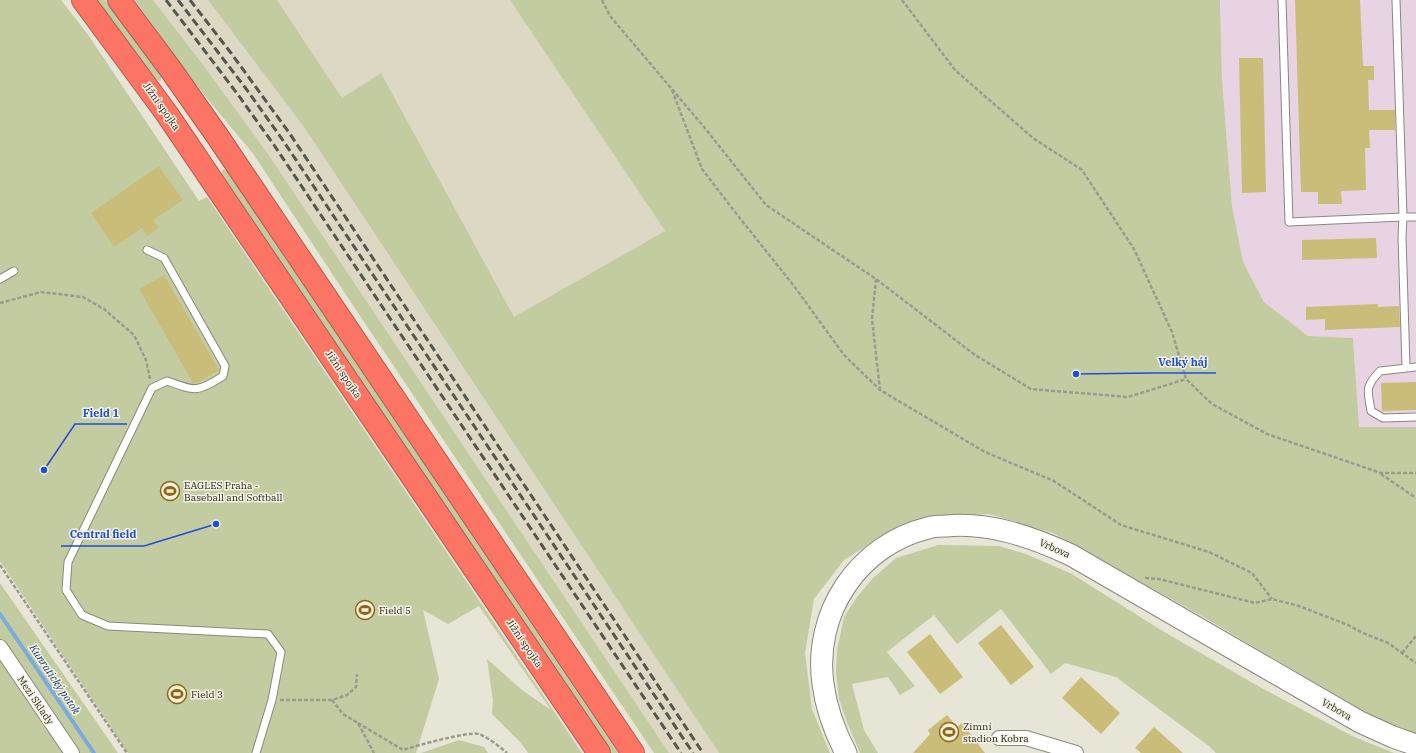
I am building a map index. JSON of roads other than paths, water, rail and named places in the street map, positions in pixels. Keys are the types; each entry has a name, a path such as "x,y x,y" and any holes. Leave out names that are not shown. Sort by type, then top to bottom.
{"highway":[{"name":"Jižní spojka","path":"83,0 167,114 599,753"},
{"path":"119,0 171,70 222,143 633,753"}],"main road":[{"name":"Vrbova","path":"846,753 830,716 822,684 822,655 826,623 836,600 848,581 862,564 878,551 901,537 928,527 960,525 989,527 1040,540 1071,555 1360,722 1393,737 1416,745"}],"street":[{"name":"Mezi Sklady","path":"0,647 72,753"},
{"path":"999,738 1026,738 1076,753"}],"lane":[{"path":"1282,0 1289,222 1416,217"},
{"path":"1396,0 1406,367"},
{"path":"147,250 164,258 225,366 223,376 208,386 192,390 167,381 152,388 68,562 66,590 82,616 108,626 268,634 281,652 272,700 256,753"},
{"path":"0,279 14,271"},
{"path":"1416,367 1380,371 1368,387 1371,411 1382,418 1416,417"}],"waterway":[{"name":"Kunratický potok","path":"0,614 94,753"}],"railway":[{"path":"166,0 239,96 274,145 681,753"},
{"path":"178,0 247,90 282,139 693,753"},
{"path":"190,0 290,134 703,753"}],"place":[{"name":"Velký háj","path":"1076,374"},
{"name":"Field 1","path":"44,470"},
{"name":"EAGLES Praha - Baseball and Softball","path":"170,491"},
{"name":"Central field","path":"216,524"},
{"name":"Field 5","path":"365,610"},
{"name":"Field 3","path":"177,694"},
{"name":"Zimní stadion Kobra","path":"949,732"}]}
